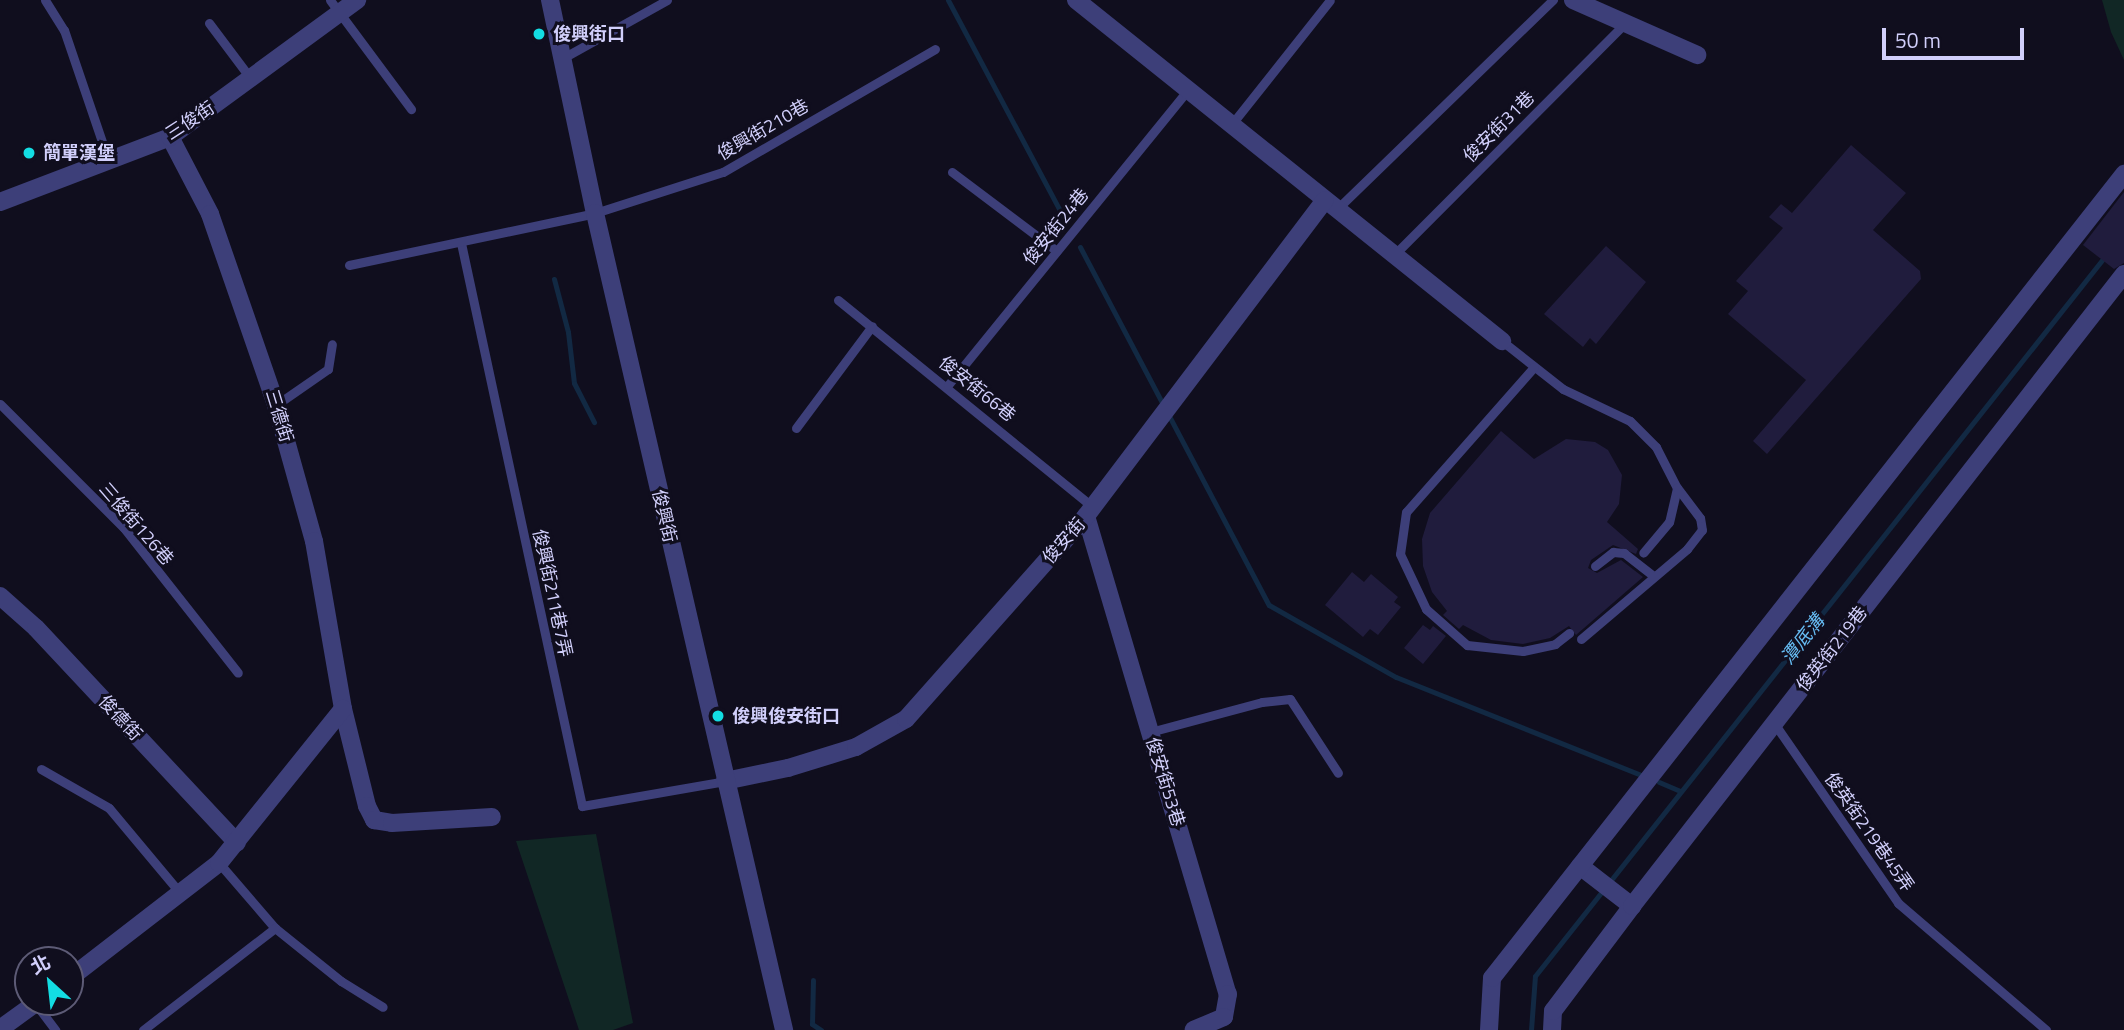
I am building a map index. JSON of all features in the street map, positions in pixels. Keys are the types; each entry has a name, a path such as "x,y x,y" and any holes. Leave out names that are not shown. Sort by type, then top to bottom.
{"street":[{"name":"三俊街","path":"0,202 170,137 252,80 334,7 358,0"},
{"name":"俊興街","path":"551,0 595,213 784,1030"},
{"path":"1076,0 1502,341"},
{"path":"1573,0 1697,55"},
{"name":"三德街","path":"170,137 211,214 276,405 314,541 343,709 374,820 492,817"},
{"path":"1489,1030 1492,978 2124,174"},
{"name":"俊安街","path":"725,781 788,768 856,747 906,719 1090,511 1171,403 1331,204"},
{"name":"俊英街219巷","path":"1552,1030 1553,1011 1632,906 2124,274"},
{"name":"俊安街53巷","path":"1090,511 1150,732 1228,994 1224,1017 1194,1030"},
{"name":"俊德街","path":"0,596 36,628 237,843"},
{"path":"84,967 219,863 343,709"},
{"path":"1580,866 1632,906"},
{"path":"0,1029 18,1016"}],"lane":[{"path":"45,0 64,30 109,162"},
{"path":"563,58 667,0"},
{"path":"1231,125 1330,0"},
{"path":"1331,204 1553,0"},
{"path":"334,7 411,109"},
{"name":"俊安街31巷","path":"1394,255 1626,22"},
{"path":"209,23 252,80"},
{"name":"俊興街210巷","path":"349,265 595,213 723,172 935,49"},
{"name":"俊安街24巷","path":"948,385 1188,90"},
{"path":"952,172 1057,251"},
{"name":"俊興街211巷7弄","path":"461,243 582,806 725,781"},
{"name":"俊安街66巷","path":"838,300 948,385 1090,511"},
{"path":"796,428 872,326"},
{"path":"1502,341 1563,389 1630,421 1656,447 1677,488 1700,518 1702,530 1687,550 1581,639"},
{"path":"276,405 328,369 331,344"},
{"path":"1534,367 1406,512 1400,554 1426,609 1466,645 1523,651 1555,644 1569,633"},
{"name":"三俊街126巷","path":"0,404 124,528 238,673"},
{"path":"1643,553 1669,522 1677,488"},
{"path":"1595,566 1613,552 1624,554 1653,576"},
{"path":"1150,732 1262,702 1290,699 1338,774"},
{"name":"俊英街219巷45弄","path":"1774,723 1898,903 2046,1030"},
{"path":"40,769 109,808 181,894"},
{"path":"219,863 275,928 383,1007"},
{"path":"143,1030 275,928"}],"green space":[{"path":"2102,0 2124,0 2124,60 2111,32"},
{"path":"596,834 633,1023 613,1030 579,1030 516,841"}],"building":[{"path":"1851,145 1906,193 1873,230 1920,271 1921,279 1767,454 1753,441 1806,380 1728,314 1748,291 1736,281 1783,228 1769,217 1781,204 1792,213"},
{"path":"2124,192 2124,263 2114,269 2083,245"},
{"path":"1606,246 1646,282 1596,344 1590,338 1583,347 1544,314"},
{"path":"1501,431 1534,459 1566,439 1595,442 1608,450 1622,475 1619,504 1607,522 1638,549 1636,554 1613,545 1591,560 1588,568 1597,573 1621,560 1643,577 1576,635 1569,626 1550,638 1523,644 1491,640 1463,625 1459,629 1443,615 1447,611 1432,592 1423,566 1422,539 1430,513"},
{"path":"1352,572 1364,582 1371,574 1398,597 1394,602 1401,607 1378,635 1370,629 1363,637 1325,605"},
{"path":"1423,625 1430,630 1433,626 1446,636 1423,664 1404,648"}],"waterway":[{"path":"948,0 1064,218"},
{"path":"1080,247 1269,605 1396,677 1639,774"},
{"name":"潭底溝","path":"1531,1030 1535,976 2102,260"},
{"path":"554,279 568,332 574,383 594,422"},
{"path":"1659,782 1680,791"},
{"path":"813,980 812,1024 821,1030"}],"place":[{"name":"俊興街口","path":"539,34"},
{"name":"簡單漢堡","path":"29,153"},
{"name":"俊興俊安街口","path":"718,716"}]}
